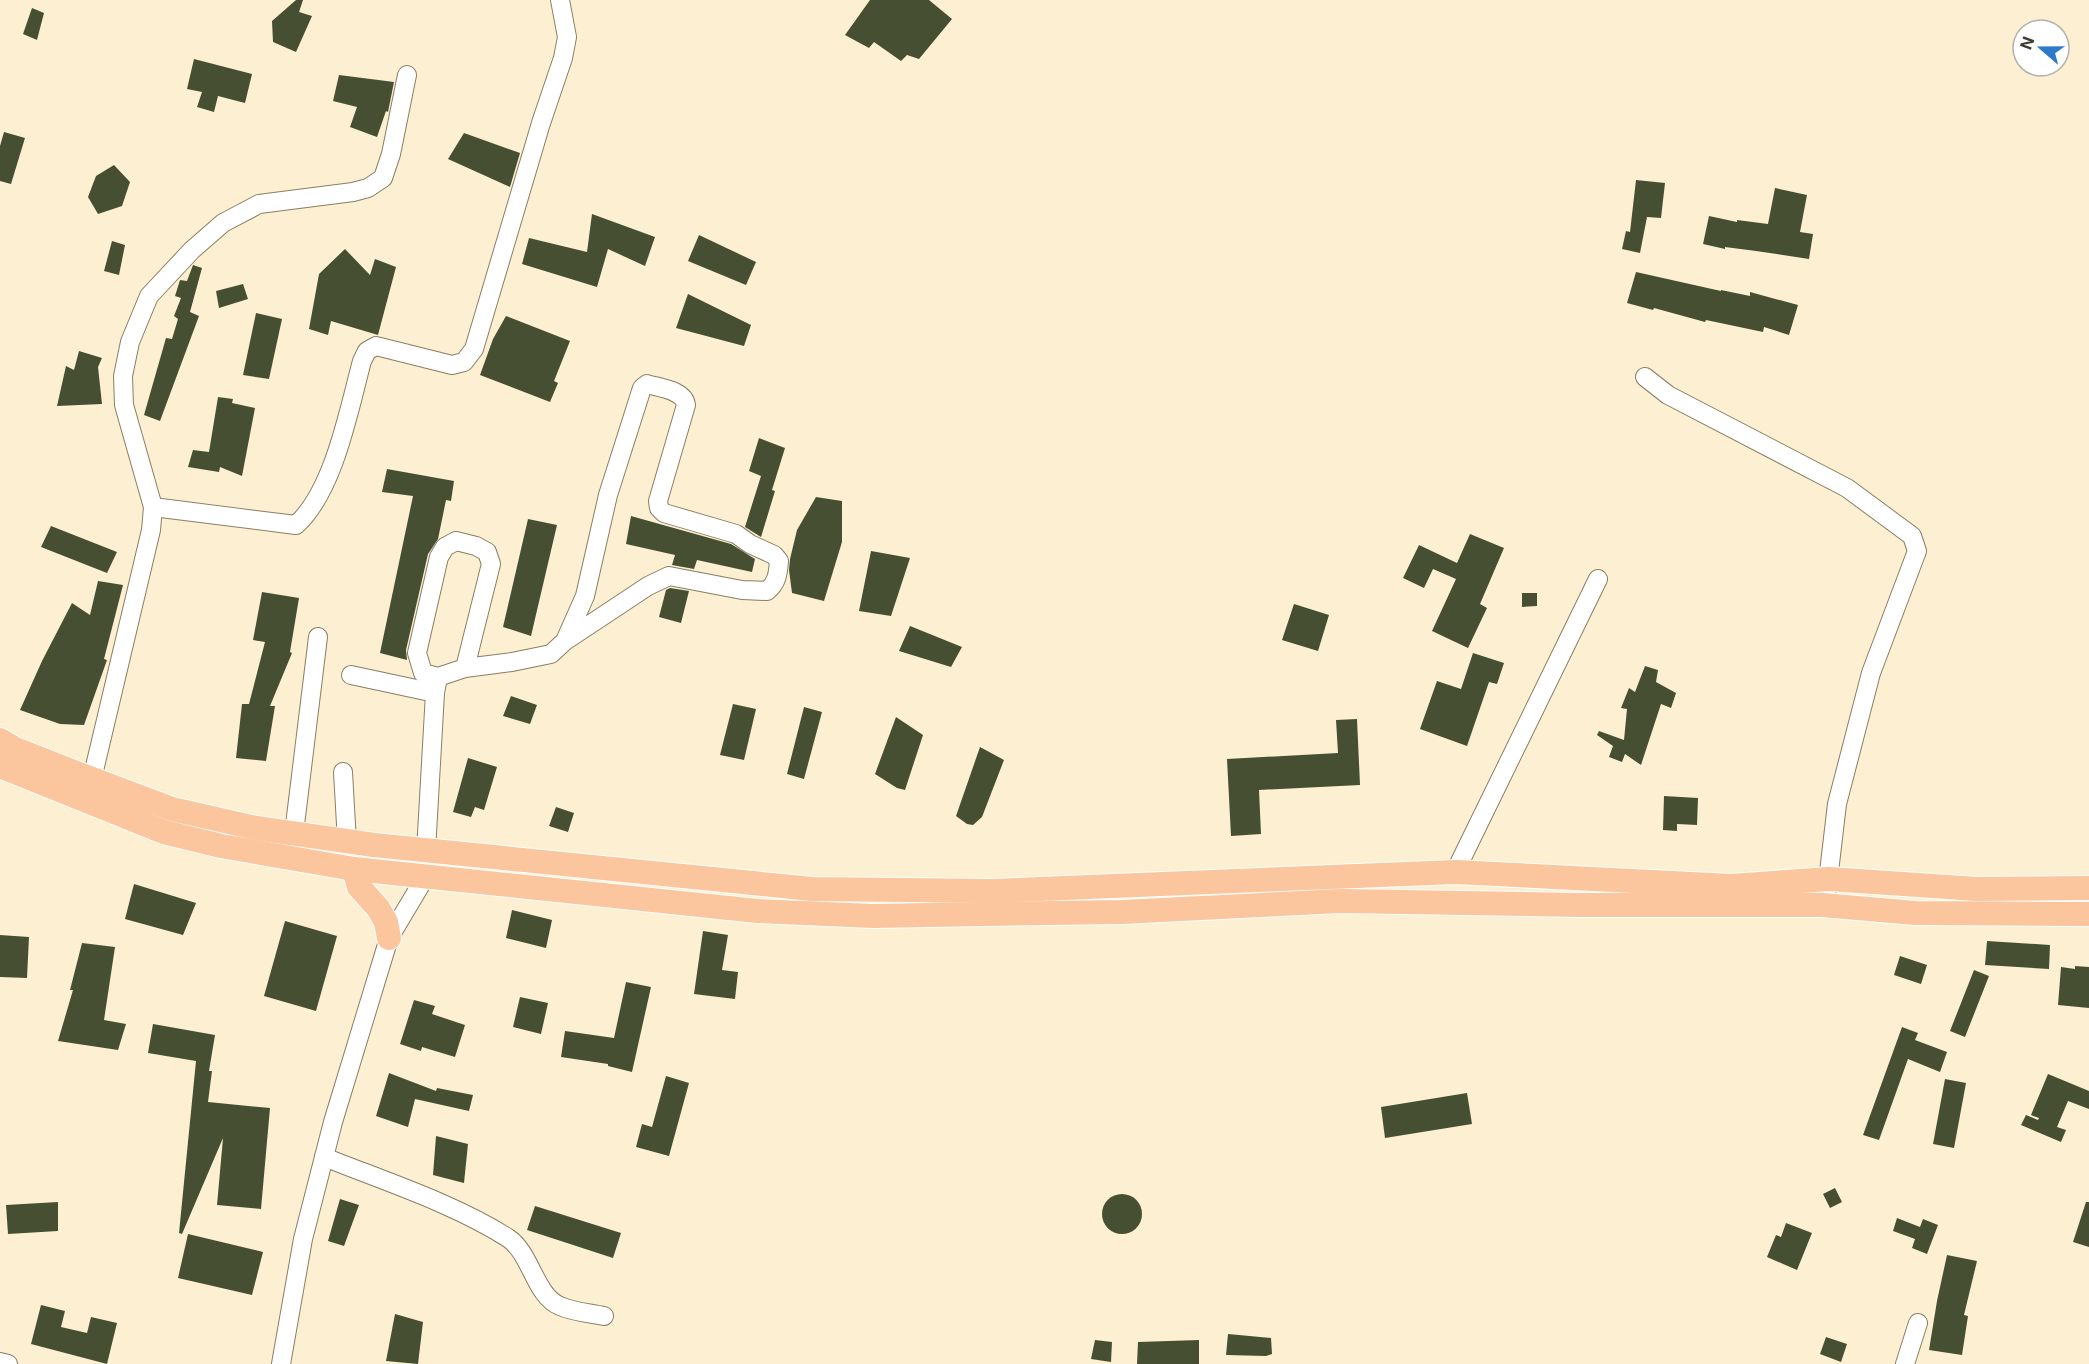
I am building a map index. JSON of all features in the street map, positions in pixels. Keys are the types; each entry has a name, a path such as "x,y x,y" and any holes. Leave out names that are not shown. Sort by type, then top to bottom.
{"main road":[{"path":"0,740 15,749 172,809 256,828 426,851 812,888 993,891 1455,872 1731,886 1829,879 1977,889 2089,888"},
{"path":"0,766 164,832 233,848 354,868 757,911 873,916 1122,912 1341,901 1578,905 1822,905 1915,914 2089,914"},
{"path":"354,868 359,887 378,908 386,922 389,938"}],"street":[{"path":"153,507 296,525 305,517 322,491 343,433 362,361 367,351 376,346 452,365 464,362 474,349 541,123 563,58 567,38 560,0"},
{"path":"92,779 145,557 153,507 124,405 123,376 130,342 149,296 192,250 223,223 259,204 353,192 369,188 383,178 391,154 407,75"},
{"path":"1645,377 1668,395 1847,488 1912,536 1915,544 1917,551 1871,673 1837,804 1829,879 1822,905"},
{"path":"351,675 437,685 465,668 551,654 565,641 648,586 669,576 742,590 767,591 778,575 779,561 774,555 750,544 736,534 664,513 659,507 658,501 686,405 681,394 647,384 642,388 608,495 585,596 565,641"},
{"path":"437,685 423,673 417,653 439,557 445,547 456,541 476,546 487,552 491,564 465,668"},
{"path":"1455,872 1599,579"},
{"path":"294,833 318,637"},
{"path":"426,851 437,685"},
{"path":"343,772 347,842"},
{"path":"280,1364 303,1239 324,1157 389,938 426,876"},
{"path":"324,1157 477,1219 511,1240 525,1257 549,1299 559,1306 604,1316"},
{"path":"1905,1364 1918,1323"},
{"path":"0,1362 8,1364"}],"building":[{"path":"296,0 303,0 299,12 312,16 296,52 273,42 272,21"},
{"path":"870,0 929,0 952,19 919,59 907,55 901,61 874,42 869,48 845,35"},
{"path":"32,8 44,13 37,40 23,34"},
{"path":"194,59 252,74 245,103 218,96 214,112 197,107 202,92 187,89"},
{"path":"339,75 394,82 388,112 386,111 377,137 350,127 357,107 333,101"},
{"path":"4,132 25,138 11,184 0,181 0,146"},
{"path":"464,133 520,153 510,187 448,159"},
{"path":"114,165 130,182 122,206 98,214 88,197 96,176"},
{"path":"1636,180 1665,183 1661,218 1647,217 1640,253 1622,249 1626,231 1630,232"},
{"path":"1775,188 1807,195 1800,232 1813,234 1809,259 1725,247 1725,249 1703,244 1709,216 1737,222 1737,220 1768,224"},
{"path":"592,214 655,237 645,266 608,249 597,287 522,264 529,238 587,252"},
{"path":"699,235 756,262 746,285 688,261"},
{"path":"112,241 125,245 119,275 104,271"},
{"path":"345,249 370,275 375,259 396,267 378,335 331,321 328,335 309,329 319,274"},
{"path":"193,265 202,268 190,312 199,316 160,421 144,415 166,338 172,339 178,319 174,316 181,298 175,296 180,280 187,281"},
{"path":"1636,272 1721,291 1750,296 1750,292 1798,305 1789,335 1764,327 1763,332 1706,320 1705,322 1627,303"},
{"path":"243,284 248,299 219,308 216,291"},
{"path":"688,294 751,325 744,346 676,328"},
{"path":"256,313 282,319 269,379 243,375"},
{"path":"506,316 570,341 554,381 558,383 550,402 480,375 493,339"},
{"path":"79,351 102,358 98,367 102,404 57,406 66,366 74,370"},
{"path":"218,397 233,399 232,403 255,408 242,476 220,467 219,472 188,467 193,450 209,452"},
{"path":"759,438 785,448 761,537 745,527 761,476 749,471"},
{"path":"387,469 454,481 451,501 446,500 438,539 428,554 406,650 407,660 380,653 413,496 382,492"},
{"path":"816,497 842,501 842,542 824,601 792,593 789,570 797,530"},
{"path":"631,516 731,544 755,559 752,572 697,560 694,569 672,565 675,555 626,544"},
{"path":"528,519 557,525 531,636 503,627"},
{"path":"51,526 117,552 107,573 41,547"},
{"path":"1470,534 1504,548 1480,604 1487,608 1468,648 1432,631 1456,579 1433,569 1424,588 1403,578 1419,545 1457,563"},
{"path":"871,551 910,558 891,616 859,611"},
{"path":"98,581 123,585 104,659 107,660 84,725 60,724 20,710 72,603 90,615"},
{"path":"670,588 689,591 681,623 659,617 666,590"},
{"path":"262,592 299,598 290,652 292,653 270,706 275,706 266,761 236,758 242,704 249,704 265,642 253,640"},
{"path":"1522,593 1537,593 1537,606 1522,607"},
{"path":"1294,604 1329,615 1318,651 1282,640"},
{"path":"910,626 962,647 951,667 899,651"},
{"path":"1473,653 1504,663 1497,684 1489,682 1467,746 1420,729 1437,681 1461,689"},
{"path":"1645,666 1658,670 1656,682 1676,693 1671,708 1661,704 1641,765 1625,754 1622,762 1609,757 1613,746 1597,735 1599,731 1624,740 1627,709 1621,708 1629,688 1635,692"},
{"path":"511,696 537,705 530,724 503,716"},
{"path":"733,704 756,709 744,760 720,755"},
{"path":"804,707 822,712 804,779 787,774"},
{"path":"896,717 923,735 905,790 897,788 875,774"},
{"path":"1357,719 1360,785 1259,790 1261,834 1231,836 1227,759 1338,753 1336,720"},
{"path":"980,747 1004,760 982,817 973,825 967,824 956,816"},
{"path":"468,758 497,767 484,810 475,807 471,817 453,812"},
{"path":"1664,796 1698,798 1697,825 1677,824 1677,831 1663,830"},
{"path":"556,807 574,813 568,832 549,826"},
{"path":"134,884 196,903 183,935 125,919"},
{"path":"512,910 552,920 546,948 506,938"},
{"path":"285,921 337,936 316,1011 264,996"},
{"path":"703,931 728,935 722,970 738,972 735,999 694,994"},
{"path":"0,935 29,937 27,978 0,977"},
{"path":"1987,941 2050,945 2049,969 1985,965"},
{"path":"82,943 115,947 104,1020 126,1024 118,1050 58,1041 73,990 70,990"},
{"path":"1900,956 1927,965 1921,984 1894,975"},
{"path":"2075,966 2089,967 2089,1008 2058,1005 2061,967 2075,969"},
{"path":"1974,970 1989,976 1965,1037 1950,1031"},
{"path":"626,982 651,987 632,1072 608,1066 608,1064 561,1057 565,1031 614,1038"},
{"path":"520,997 548,1003 541,1034 513,1027"},
{"path":"414,1000 435,1006 432,1014 465,1025 455,1057 422,1047 421,1051 400,1044"},
{"path":"153,1024 215,1035 209,1071 212,1071 208,1102 270,1108 261,1209 217,1205 223,1138 182,1234 179,1233 196,1061 148,1053"},
{"path":"1902,1027 1918,1033 1915,1040 1947,1052 1940,1072 1908,1059 1879,1140 1863,1135"},
{"path":"389,1073 436,1091 437,1088 473,1095 469,1111 415,1099 408,1127 376,1116"},
{"path":"2048,1074 2089,1091 2089,1109 2068,1101 2057,1127 2066,1130 2061,1142 2021,1125 2026,1115 2038,1120 2039,1118 2031,1115"},
{"path":"666,1076 689,1083 669,1156 636,1147 642,1124 652,1127"},
{"path":"1945,1079 1966,1083 1954,1148 1933,1144"},
{"path":"1467,1093 1472,1124 1385,1138 1381,1107"},
{"path":"436,1136 468,1144 464,1183 433,1175"},
{"path":"1835,1188 1842,1202 1830,1208 1823,1194"},
{"path":"1122,1194 1136,1200 1142,1214 1136,1228 1122,1234 1108,1228 1102,1214 1108,1200"},
{"path":"340,1199 359,1205 344,1246 328,1241"},
{"path":"58,1202 58,1231 8,1234 6,1205"},
{"path":"2086,1202 2089,1202 2089,1247 2073,1242"},
{"path":"535,1206 621,1233 613,1258 527,1230"},
{"path":"1897,1218 1920,1227 1923,1219 1938,1225 1927,1254 1912,1248 1915,1239 1893,1231"},
{"path":"1786,1223 1812,1233 1797,1270 1767,1257 1776,1235 1781,1237"},
{"path":"188,1234 263,1252 252,1295 178,1278"},
{"path":"1947,1255 1977,1261 1964,1315 1968,1316 1962,1355 1929,1350"},
{"path":"41,1305 65,1311 61,1327 87,1333 91,1317 117,1323 107,1364 31,1344"},
{"path":"395,1314 423,1322 418,1364 386,1361"},
{"path":"1228,1334 1271,1338 1272,1354 1266,1356 1226,1355"},
{"path":"1826,1337 1847,1344 1841,1362 1820,1354"},
{"path":"1095,1340 1112,1342 1111,1362 1091,1359"},
{"path":"1199,1340 1199,1364 1137,1364 1138,1342"}]}
